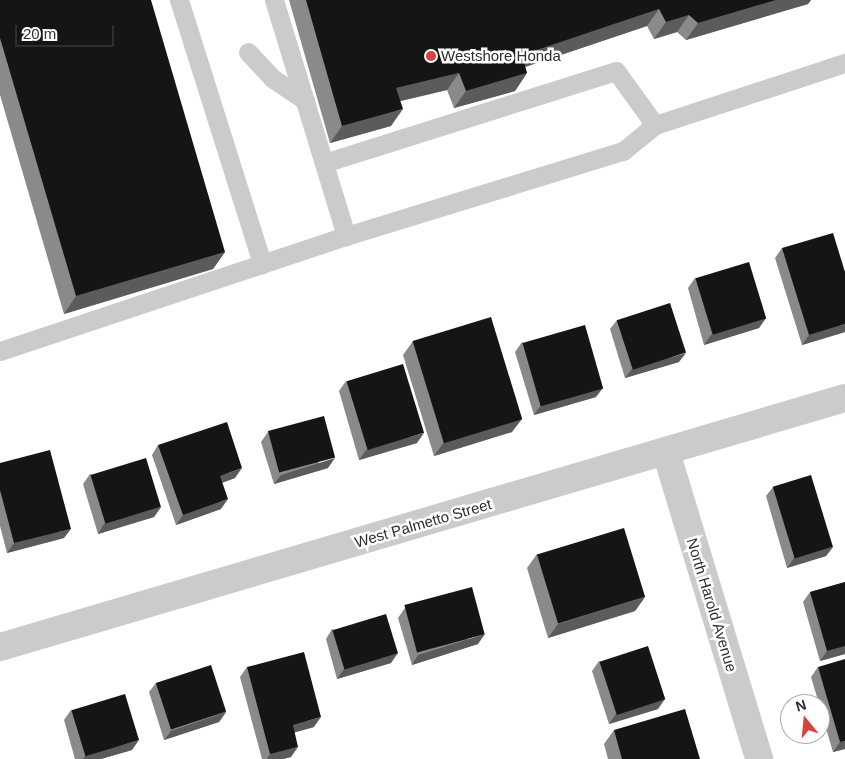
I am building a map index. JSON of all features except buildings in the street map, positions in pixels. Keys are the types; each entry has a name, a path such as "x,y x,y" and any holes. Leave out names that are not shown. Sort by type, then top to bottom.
{"street":[{"name":"West Palmetto Street","path":"0,647 845,398"},
{"name":"North Harold Avenue","path":"666,452 759,759"}],"lane":[{"path":"179,0 262,264"},
{"path":"274,0 346,236"},
{"path":"248,52 272,78 305,100"},
{"path":"0,351 346,236 623,151 655,125 845,63"},
{"path":"324,163 616,71 655,125"}],"place":[{"name":"Westshore Honda","path":"431,56"}]}
